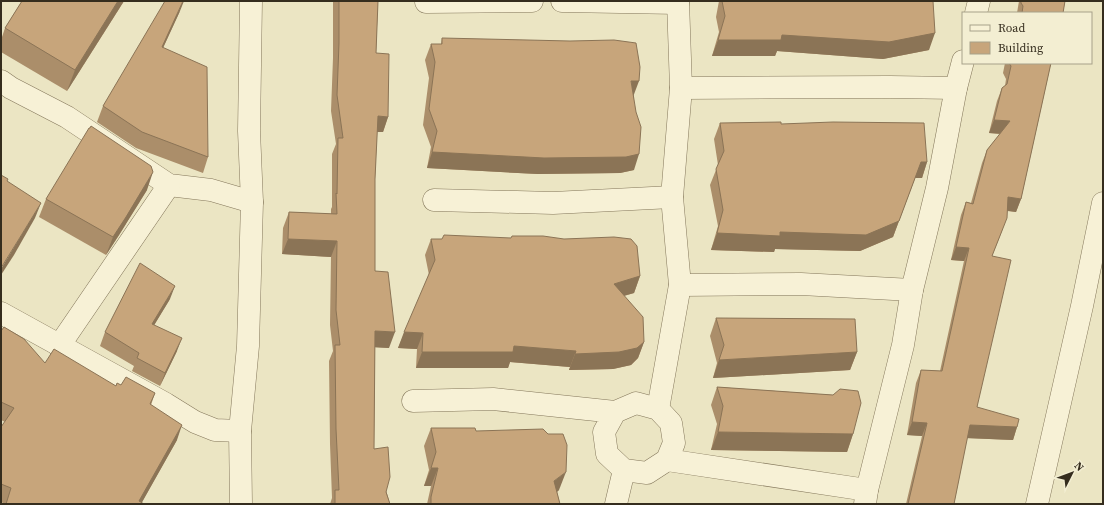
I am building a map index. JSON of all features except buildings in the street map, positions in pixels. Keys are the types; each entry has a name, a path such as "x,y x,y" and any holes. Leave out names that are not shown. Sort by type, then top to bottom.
{"street":[{"path":"240,504 240,431 248,346 252,202 249,131 251,1"},
{"path":"426,2 532,1"},
{"path":"562,1 678,2 681,88 672,197 680,285 658,408"},
{"path":"976,12 979,1"},
{"path":"667,460 866,497 903,345 912,290 938,188 956,88 962,64"},
{"path":"1,81 11,88 67,117 170,185 212,190 252,202"},
{"path":"681,88 956,88"},
{"path":"58,346 170,185"},
{"path":"434,200 553,203 672,197"},
{"path":"1037,504 1082,306 1103,203"},
{"path":"680,285 801,284 912,290"},
{"path":"1,313 58,346 166,404 195,422 216,430 240,431"},
{"path":"413,401 493,399 615,412 636,403 658,408 671,423 674,442 667,460 647,472 624,470 607,454 604,432 615,412"},
{"path":"616,504 624,470"}]}
